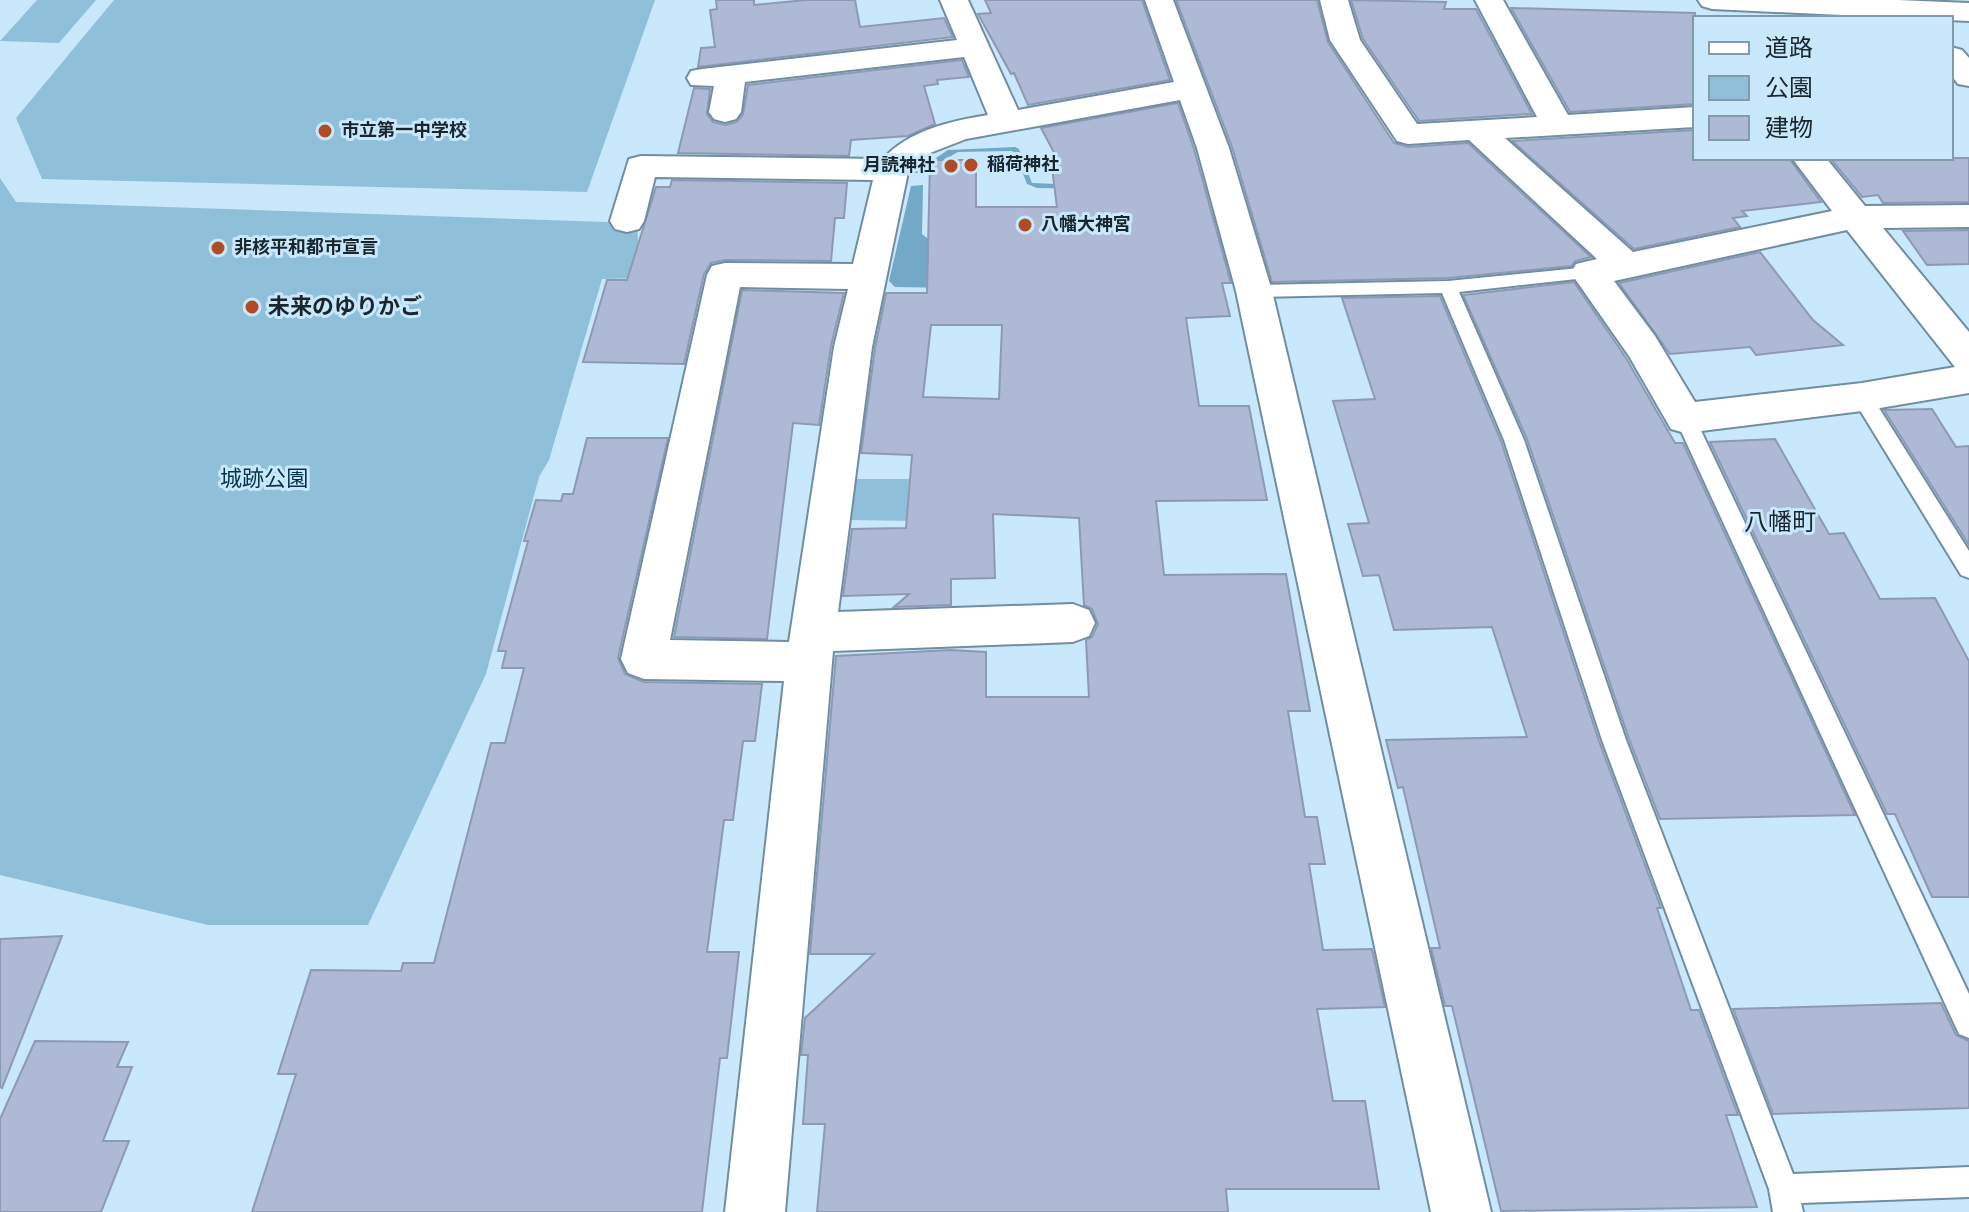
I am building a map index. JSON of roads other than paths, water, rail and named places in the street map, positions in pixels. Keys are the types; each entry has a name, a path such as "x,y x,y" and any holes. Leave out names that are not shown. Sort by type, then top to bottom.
{"street":[{"path":"954,0 1007,121"},
{"path":"1159,0 1193,88 1254,291 1461,1212"},
{"path":"1334,0 1345,40 1408,134 1693,117"},
{"path":"1489,0 1557,124"},
{"path":"1709,0 1969,12"},
{"path":"725,112 716,76 974,47"},
{"path":"1953,58 1969,77"},
{"path":"755,1212 812,647 853,347 892,170 903,157 937,138 1007,121 1193,88"},
{"path":"1475,128 1608,270 1642,346 1685,418 1862,397 1969,379"},
{"path":"1810,160 1969,358"},
{"path":"627,221 641,166 892,170"},
{"path":"1608,270 1855,217 1969,216"},
{"path":"867,277 725,275 644,659 1073,623"}],"lane":[{"path":"1254,291 1448,287 1608,270"},
{"path":"1448,287 1514,440 1614,740 1786,1201 1969,1182"},
{"path":"1862,397 1969,569"},
{"path":"1685,418 1969,1024"}],"place":[{"name":"市立第一中学校","path":"325,131"},
{"name":"稲荷神社","path":"971,165"},
{"name":"月読神社","path":"951,166"},
{"name":"八幡大神宮","path":"1025,225"},
{"name":"非核平和都市宣言","path":"218,248"},
{"name":"未来のゆりかご","path":"252,307"}],"district":[{"name":"八幡町","path":"1780,523"}],"park label":[{"name":"城跡公園","path":"264,479"}]}
